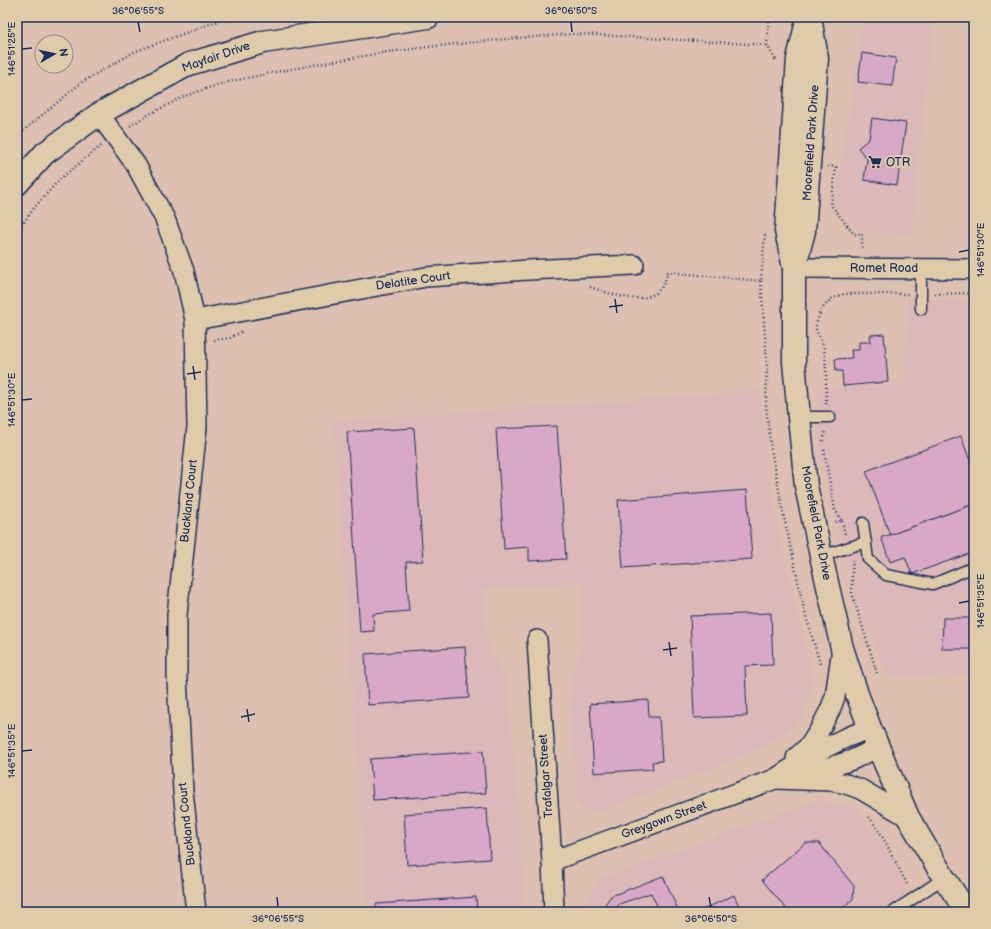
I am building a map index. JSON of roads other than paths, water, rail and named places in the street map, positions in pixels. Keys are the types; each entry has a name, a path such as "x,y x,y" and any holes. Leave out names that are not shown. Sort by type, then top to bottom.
{"main road":[{"name":"Mayfair Drive","path":"17,184 45,153 99,114 189,64 264,42 428,17"},
{"name":"Moorefield Park Drive","path":"794,268 804,231 817,58 809,17"},
{"name":"Moorefield Park Drive","path":"809,17 798,59 786,231 794,268 794,362 806,486 842,648 857,694 908,817 944,878 967,912"}],"street":[{"name":"Buckland Court","path":"99,114 136,165 165,219 184,271 196,320 197,427 177,615 177,678 183,791 196,912"},
{"name":"Delatite Court","path":"196,320 426,277 634,265"},
{"name":"Romet Road","path":"794,268 974,269"},
{"name":"Trafalgar Street","path":"537,640 554,912"},
{"name":"Greygown Street","path":"776,779 810,745 826,720 835,697 842,648"},
{"path":"776,779 820,770 852,760 874,738"},
{"name":"Greygown Street","path":"552,861 776,779 832,781 846,784 860,789 908,817"}],"lane":[{"path":"921,269 921,309"},
{"path":"799,417 828,417"},
{"path":"863,523 868,559 886,575 933,584 974,567"},
{"path":"821,556 866,542"},
{"path":"892,912 944,878"}],"place":[{"name":"OTR","path":"875,162"}]}
